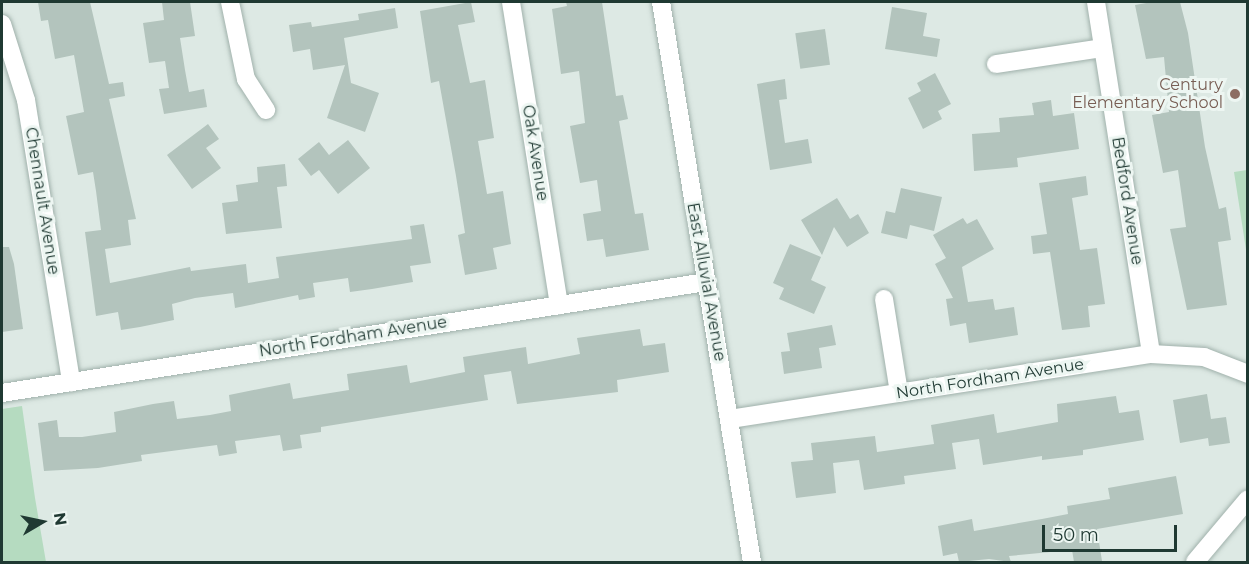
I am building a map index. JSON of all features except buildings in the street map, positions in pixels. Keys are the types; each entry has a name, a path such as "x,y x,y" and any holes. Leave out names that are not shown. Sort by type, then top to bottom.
{"street":[{"path":"230,2 246,79 266,111"},
{"name":"Oak Avenue","path":"511,2 559,305"},
{"name":"East Alluvial Avenue","path":"661,2 752,562"},
{"name":"Bedford Avenue","path":"1096,2 1151,354"},
{"name":"Chennault Avenue","path":"2,24 26,100 71,382"},
{"path":"996,64 1103,48"},
{"name":"North Fordham Avenue","path":"2,393 706,282"},
{"path":"884,299 899,393"},
{"name":"North Fordham Avenue","path":"730,419 1151,354 1204,357 1248,374"},
{"path":"1195,562 1248,499"}],"green space":[{"path":"1248,170 1247,256 1234,172"},
{"path":"22,406 46,562 2,562 2,409"}],"place":[{"name":"Century Elementary School","path":"1235,94"}]}
